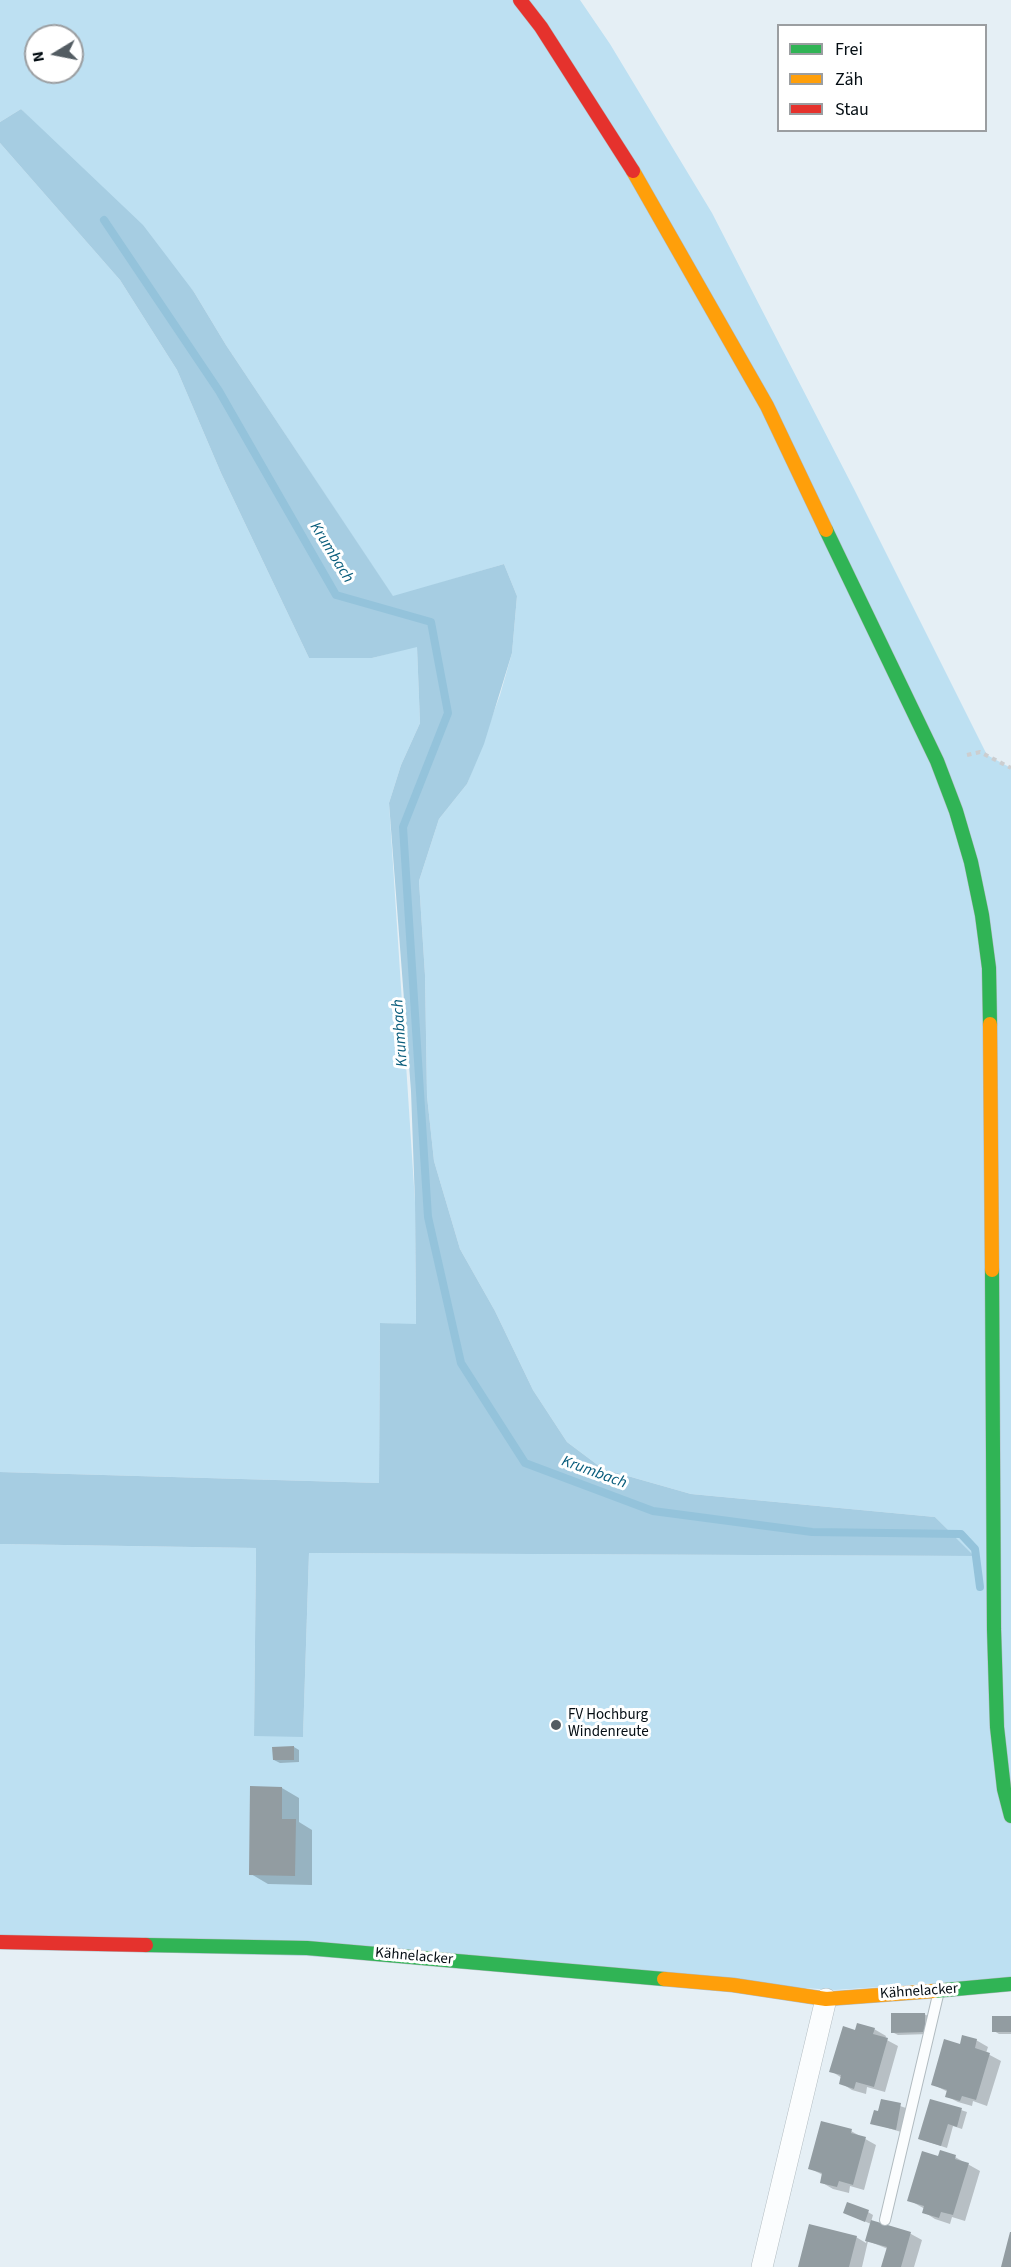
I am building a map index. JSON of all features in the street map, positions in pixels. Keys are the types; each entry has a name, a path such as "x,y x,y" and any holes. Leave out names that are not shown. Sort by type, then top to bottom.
{"street":[{"path":"520,0 541,27 619,146 767,406 937,762 956,811 971,862 989,968 994,1629 997,1727 1004,1789 1011,1816"},
{"name":"Kähnelacker","path":"0,1942 307,1948 733,1985 826,1999 1011,1984"},
{"path":"762,2267 826,1999"}],"lane":[{"path":"885,2220 938,1991"}],"path":[{"path":"937,762 980,752 1011,768"}],"shaded area":[{"path":"0,0 580,0 610,44 712,213 987,755 1011,768 1011,1978 835,1990 307,1956 0,1949 0,1544 256,1548 254,1736 303,1736 309,1553 973,1556 935,1517 691,1494 603,1469 567,1442 533,1390 495,1311 460,1249 434,1161 427,1096 425,975 419,881 439,819 467,784 500,695 512,653 517,596 504,564 393,597 226,345 194,292 21,109 0,122"},
{"path":"21,109 143,225 194,292 226,345 393,596 504,564 517,596 512,653 484,744 467,784 439,819 419,881 425,975 427,1096 434,1161 460,1249 495,1311 533,1390 567,1442 603,1469 691,1494 935,1517 974,1556 309,1553 303,1737 254,1736 256,1548 0,1544 0,1472 379,1483 380,1323 416,1324 411,1091 389,803 401,765 420,723 417,647 372,658 309,658 221,473 177,370 120,280 0,143 0,122"},
{"path":"0,143 120,280 177,370 221,473 309,658 372,658 417,646 420,723 401,765 389,803 415,1202 416,1325 380,1323 379,1483 0,1472"}],"building":[{"path":"294,1746 294,1760 273,1760 272,1747"},
{"path":"250,1786 282,1787 282,1819 296,1819 295,1876 249,1875"},
{"path":"891,2013 925,2013 925,2032 891,2033"},
{"path":"992,2016 1011,2016 1011,2032 992,2032"},
{"path":"857,2023 875,2028 873,2034 888,2038 874,2087 856,2082 854,2089 839,2084 841,2075 829,2072 843,2026 855,2030"},
{"path":"962,2035 977,2039 975,2048 990,2053 976,2100 962,2096 960,2101 945,2097 947,2090 931,2085 944,2039 960,2044"},
{"path":"881,2099 901,2103 896,2130 870,2124 874,2110 878,2111"},
{"path":"930,2099 962,2108 957,2127 948,2124 941,2146 918,2139"},
{"path":"821,2121 852,2129 851,2133 866,2137 853,2185 839,2181 837,2187 820,2183 822,2173 808,2169"},
{"path":"940,2150 956,2155 955,2159 969,2163 953,2215 941,2212 939,2218 922,2213 924,2206 907,2201 922,2151 938,2156"},
{"path":"847,2202 869,2210 865,2222 843,2213"},
{"path":"871,2220 911,2232 901,2267 881,2267 887,2247 865,2241"},
{"path":"809,2224 857,2236 849,2267 798,2267"},
{"path":"1010,2232 1011,2267 1001,2267"}],"waterway":[{"name":"Krumbach","path":"104,220 219,391 336,595 431,622 448,713 403,827 428,1217 461,1363 525,1463 653,1511 812,1532 961,1534 975,1549 980,1587"}],"traffic: fast":[{"path":"826,530 937,761 956,811 971,862 982,915 989,968 990,1024"},
{"path":"992,1270 994,1629 997,1727 1004,1789 1011,1816"},
{"path":"146,1945 307,1948 664,1979"},
{"path":"934,1991 1011,1984"}],"traffic: slow":[{"path":"633,171 767,406 826,530"},
{"path":"990,1024 992,1270"},
{"path":"664,1979 733,1985 826,1999 934,1991"}],"traffic: jam":[{"path":"520,0 541,27 633,171"},
{"path":"0,1942 146,1945"}],"place":[{"name":"FV Hochburg Windenreute","path":"556,1725"}]}
